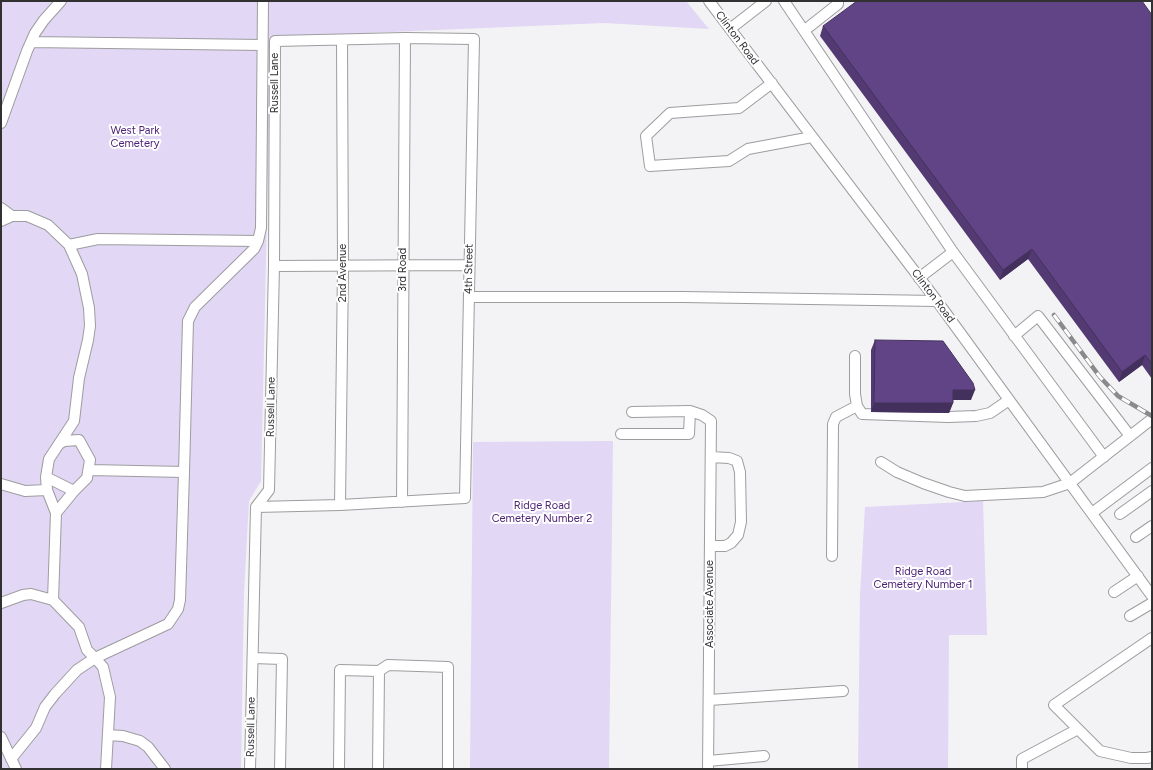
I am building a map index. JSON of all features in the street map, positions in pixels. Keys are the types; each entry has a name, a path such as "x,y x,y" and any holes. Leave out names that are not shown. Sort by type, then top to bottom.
{"street":[{"path":"1,123 31,42 44,20 61,1"},
{"path":"11,759 36,728 45,707 77,670 95,658 162,628 173,618 178,609 181,591 188,321 195,307 254,249 258,241 261,228 263,1"},
{"name":"Clinton Road","path":"709,1 937,301 1152,596"},
{"path":"730,29 766,1"},
{"path":"784,1 805,30 953,252 1104,457"},
{"path":"805,30 838,4 838,1"},
{"path":"342,40 405,38"},
{"name":"4th Street","path":"402,502 465,498 474,39 405,38"},
{"name":"3rd Road","path":"402,502 405,38"},
{"name":"Russell Lane","path":"250,769 256,507 269,490 274,266 275,41 342,40"},
{"name":"2nd Avenue","path":"340,505 343,267 342,40"},
{"path":"31,42 262,45"},
{"path":"772,83 739,108 670,113 646,136 650,166 729,162 748,149 812,137"},
{"path":"1,208 12,216"},
{"path":"1,221 12,216 27,216 48,225 69,245 82,274 89,308 90,326 76,391 74,421 79,440 90,460 90,470 87,478 56,513"},
{"path":"69,245 98,239 258,241"},
{"path":"919,278 953,252"},
{"path":"274,266 343,267 469,265"},
{"path":"468,297 661,296 937,301"},
{"path":"1014,336 1038,316 1130,436"},
{"path":"855,356 857,406 862,414 962,417 990,413 1009,400"},
{"path":"832,556 833,424 836,417 857,406"},
{"path":"621,434 689,434 690,411 632,412"},
{"name":"Associate Avenue","path":"690,411 702,415 711,421 708,765"},
{"path":"881,462 897,472 923,483 965,496 1043,492 1070,483 1152,419"},
{"path":"53,600 56,513 47,490 46,477 48,459 74,421"},
{"path":"59,444 64,441 79,440"},
{"path":"710,546 725,546 731,543 738,535 741,522 740,472 737,461 729,458 711,457"},
{"path":"1092,513 1152,468"},
{"path":"90,470 184,472"},
{"path":"46,477 74,491"},
{"path":"1,484 25,491 47,490"},
{"path":"1120,514 1152,491"},
{"path":"256,507 402,502"},
{"path":"1136,537 1152,526"},
{"path":"1114,592 1138,576"},
{"path":"1,602 31,594 53,600 79,627 88,650 103,667 107,681 110,697 106,769"},
{"path":"1130,616 1152,603"},
{"path":"1152,638 1054,705 1100,752 1131,758 1152,757"},
{"path":"253,658 282,659 280,769"},
{"path":"339,769 340,670 379,671 388,665 448,667 448,769"},
{"path":"378,769 379,671"},
{"path":"709,700 843,691"},
{"path":"1022,769 1022,759 1078,728"},
{"path":"108,735 122,736 140,741 148,747 165,769"},
{"path":"1,737 16,769"},
{"path":"708,765 764,756"}],"green space":[{"name":"West Park Cemetery","path":"1,1 686,1 709,29 604,23 271,37 261,481 249,501 244,593 241,769 1,769"},
{"name":"Ridge Road Cemetery Number 2","path":"613,441 609,769 470,769 473,442"},
{"name":"Ridge Road Cemetery Number 1","path":"983,501 987,635 949,635 948,769 858,769 860,595 865,507"}],"building":[{"path":"857,1 1142,1 1152,15 1152,364 1145,355 1122,372 1032,249 1003,270 823,26"},
{"path":"875,340 943,341 973,383 975,390 953,390 953,403 874,403"}],"railway":[{"path":"1054,315 1100,377 1118,396 1152,416"}]}
